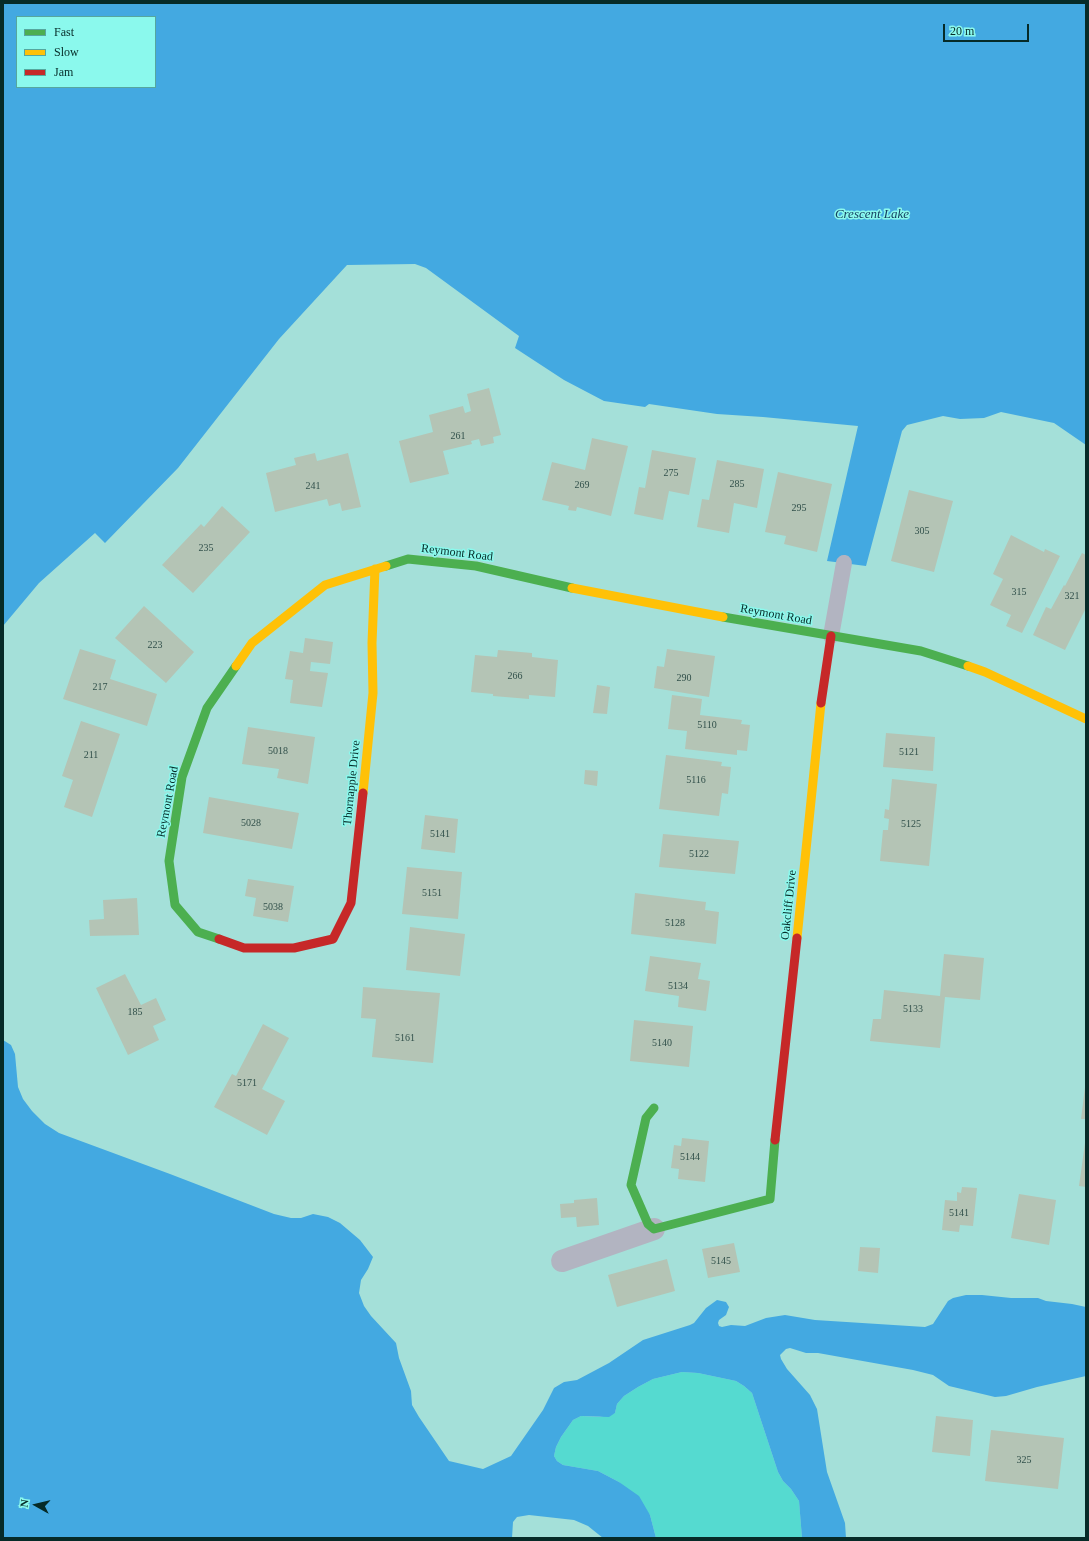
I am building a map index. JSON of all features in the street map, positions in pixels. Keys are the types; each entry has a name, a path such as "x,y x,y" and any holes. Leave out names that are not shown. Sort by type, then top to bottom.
{"street":[{"name":"Reymont Road","path":"278,948 244,948 198,932 175,905 169,861 182,777 207,708 252,643 324,585 408,559 476,566 596,593 921,651 985,672 1086,719"},
{"name":"Thornapple Drive","path":"278,948 294,948 333,939 351,903 373,693 372,643 375,569"},
{"name":"Oakcliff Drive","path":"654,1230 770,1199 822,689 831,636"},
{"path":"562,1261 654,1230 648,1224 631,1185 646,1118 654,1108"}],"lane":[{"path":"831,636 844,563"}],"shaded area":[{"path":"682,1372 698,1373 736,1381 752,1393 778,1472 783,1481 791,1489 799,1501 802,1538 656,1538 650,1515 619,1482 598,1471 563,1465 557,1461 554,1456 556,1447 573,1420 581,1416 600,1417 615,1413 617,1404 624,1396 638,1387 653,1379"}],"water":[{"name":"Crescent Lake","path":"3,3 1086,3 1086,445 1054,423 1001,412 984,418 960,419 943,416 907,425 902,431 866,566 827,561 858,426 717,414 649,404 645,407 604,401 564,380 515,348 519,336 426,268 415,264 347,265 279,339 178,468 105,543 95,533 39,583 3,626"},
{"path":"3,1040 11,1045 15,1054 18,1087 23,1099 45,1124 59,1133 274,1214 291,1218 301,1218 313,1214 328,1217 340,1223 360,1240 373,1257 361,1280 359,1293 364,1306 371,1316 396,1343 399,1358 411,1391 412,1405 449,1461 483,1469 511,1456 543,1410 554,1388 564,1382 577,1380 609,1363 643,1340 694,1323 706,1308 717,1300 726,1302 729,1307 726,1315 719,1320 719,1326 722,1327 731,1325 745,1326 766,1318 785,1315 815,1320 925,1327 933,1324 948,1301 953,1298 966,1295 1038,1298 1046,1301 1072,1304 1086,1307 1086,1376 1037,1387 1006,1396 995,1397 949,1386 933,1375 913,1370 818,1353 806,1353 790,1348 786,1349 780,1355 781,1359 787,1369 810,1395 817,1409 827,1472 845,1523 846,1538 802,1538 799,1501 791,1489 783,1481 778,1472 752,1393 736,1381 698,1373 682,1372 653,1379 638,1387 624,1396 617,1404 615,1413 609,1417 581,1416 573,1420 561,1437 556,1447 554,1456 557,1461 563,1465 598,1471 619,1482 639,1496 650,1515 656,1538 603,1538 588,1526 574,1520 529,1515 517,1517 513,1522 512,1538 3,1538"}],"building":[{"path":"489,388 501,435 493,437 494,443 481,446 479,439 471,441 472,444 443,451 449,474 410,483 399,441 433,432 429,415 463,406 465,413 471,411 467,394"},
{"path":"592,438 628,446 611,516 577,507 576,511 568,510 569,506 542,500 552,462 585,470"},
{"path":"652,450 696,458 689,495 669,491 663,520 634,514 639,487 645,488"},
{"path":"315,453 317,461 348,453 361,507 342,511 340,503 329,506 327,499 275,512 266,473 296,465 294,458"},
{"path":"717,460 764,469 757,508 734,503 729,533 697,527 702,499 709,500"},
{"path":"778,472 832,484 817,552 784,544 786,536 765,532"},
{"path":"909,490 953,501 934,572 891,561"},
{"path":"222,506 250,532 193,593 162,565 201,524 204,527"},
{"path":"1011,535 1044,552 1045,549 1060,556 1022,633 1006,626 1011,615 990,605 1003,579 993,574"},
{"path":"1082,553 1086,555 1086,608 1065,650 1033,635 1046,607 1051,609"},
{"path":"144,606 194,652 166,683 115,638"},
{"path":"305,638 333,642 330,664 311,662 310,671 328,673 322,707 290,703 293,680 285,679 290,651 303,653"},
{"path":"80,649 116,660 110,679 157,694 147,726 63,699"},
{"path":"667,649 715,656 709,697 654,688 657,666 664,667"},
{"path":"498,650 532,653 532,657 558,660 555,697 529,695 529,699 493,696 493,694 471,692 475,655 497,657"},
{"path":"597,685 610,687 607,714 593,713"},
{"path":"672,695 702,699 700,715 742,720 741,724 750,725 747,751 737,750 737,755 685,749 687,731 668,729"},
{"path":"81,721 120,734 92,817 64,807 73,780 62,776"},
{"path":"248,727 315,737 308,784 277,778 279,769 242,764"},
{"path":"886,733 935,737 933,771 883,767"},
{"path":"666,755 722,762 721,766 731,767 728,794 722,793 719,816 659,809"},
{"path":"585,770 598,771 597,786 584,784"},
{"path":"892,779 937,784 929,866 880,861 883,830 888,830 889,819 884,818 885,809 889,810"},
{"path":"209,797 299,813 292,849 203,833"},
{"path":"425,815 458,819 455,853 421,849"},
{"path":"663,834 739,841 735,874 659,867"},
{"path":"407,867 462,872 458,919 402,914"},
{"path":"248,879 294,886 288,922 253,916 256,898 245,896"},
{"path":"635,893 706,902 705,910 719,912 716,944 631,934"},
{"path":"137,898 139,935 90,936 89,920 104,919 103,900"},
{"path":"410,927 465,934 460,976 406,970"},
{"path":"944,954 984,958 980,1000 945,997 940,1048 870,1041 873,1019 881,1019 884,990 940,996"},
{"path":"650,956 701,963 698,979 710,981 706,1011 678,1007 679,996 645,991"},
{"path":"125,974 141,1005 156,998 166,1020 153,1026 159,1040 128,1055 96,988"},
{"path":"363,987 440,993 433,1063 372,1057 376,1019 361,1018"},
{"path":"634,1020 693,1026 689,1067 630,1061"},
{"path":"263,1024 289,1038 262,1089 285,1101 267,1135 214,1107 232,1074 236,1076"},
{"path":"1085,1087 1086,1119 1081,1119"},
{"path":"682,1138 709,1141 705,1182 678,1179 679,1169 671,1168 674,1145 681,1146"},
{"path":"1086,1143 1086,1187 1079,1186"},
{"path":"962,1187 977,1188 973,1226 960,1225 959,1232 942,1230 945,1200 957,1201 957,1192 961,1193"},
{"path":"1019,1194 1056,1200 1049,1245 1011,1238"},
{"path":"597,1198 599,1225 577,1227 576,1217 561,1218 560,1204 574,1203 574,1200"},
{"path":"734,1243 740,1272 708,1278 702,1249"},
{"path":"860,1247 880,1248 878,1273 858,1271"},
{"path":"667,1259 675,1291 617,1307 608,1275"},
{"path":"936,1416 973,1420 970,1456 932,1452"},
{"path":"991,1430 1064,1438 1058,1489 985,1481"}],"traffic: fast":[{"path":"386,566 408,559 476,566 572,588"},
{"path":"723,617 921,651 968,666"},
{"path":"219,939 198,932 175,905 169,861 182,777 207,708 236,666"},
{"path":"654,1108 646,1118 631,1185 648,1224 654,1229 770,1199 775,1140"}],"traffic: slow":[{"path":"236,666 252,643 325,585 386,566"},
{"path":"363,793 373,693 372,643 375,569"},
{"path":"572,588 723,617"},
{"path":"968,666 985,672 1086,719"},
{"path":"797,938 821,703"}],"traffic: jam":[{"path":"821,703 831,636"},
{"path":"219,939 244,948 294,948 333,939 351,903 363,793"},
{"path":"775,1140 797,938"}]}
